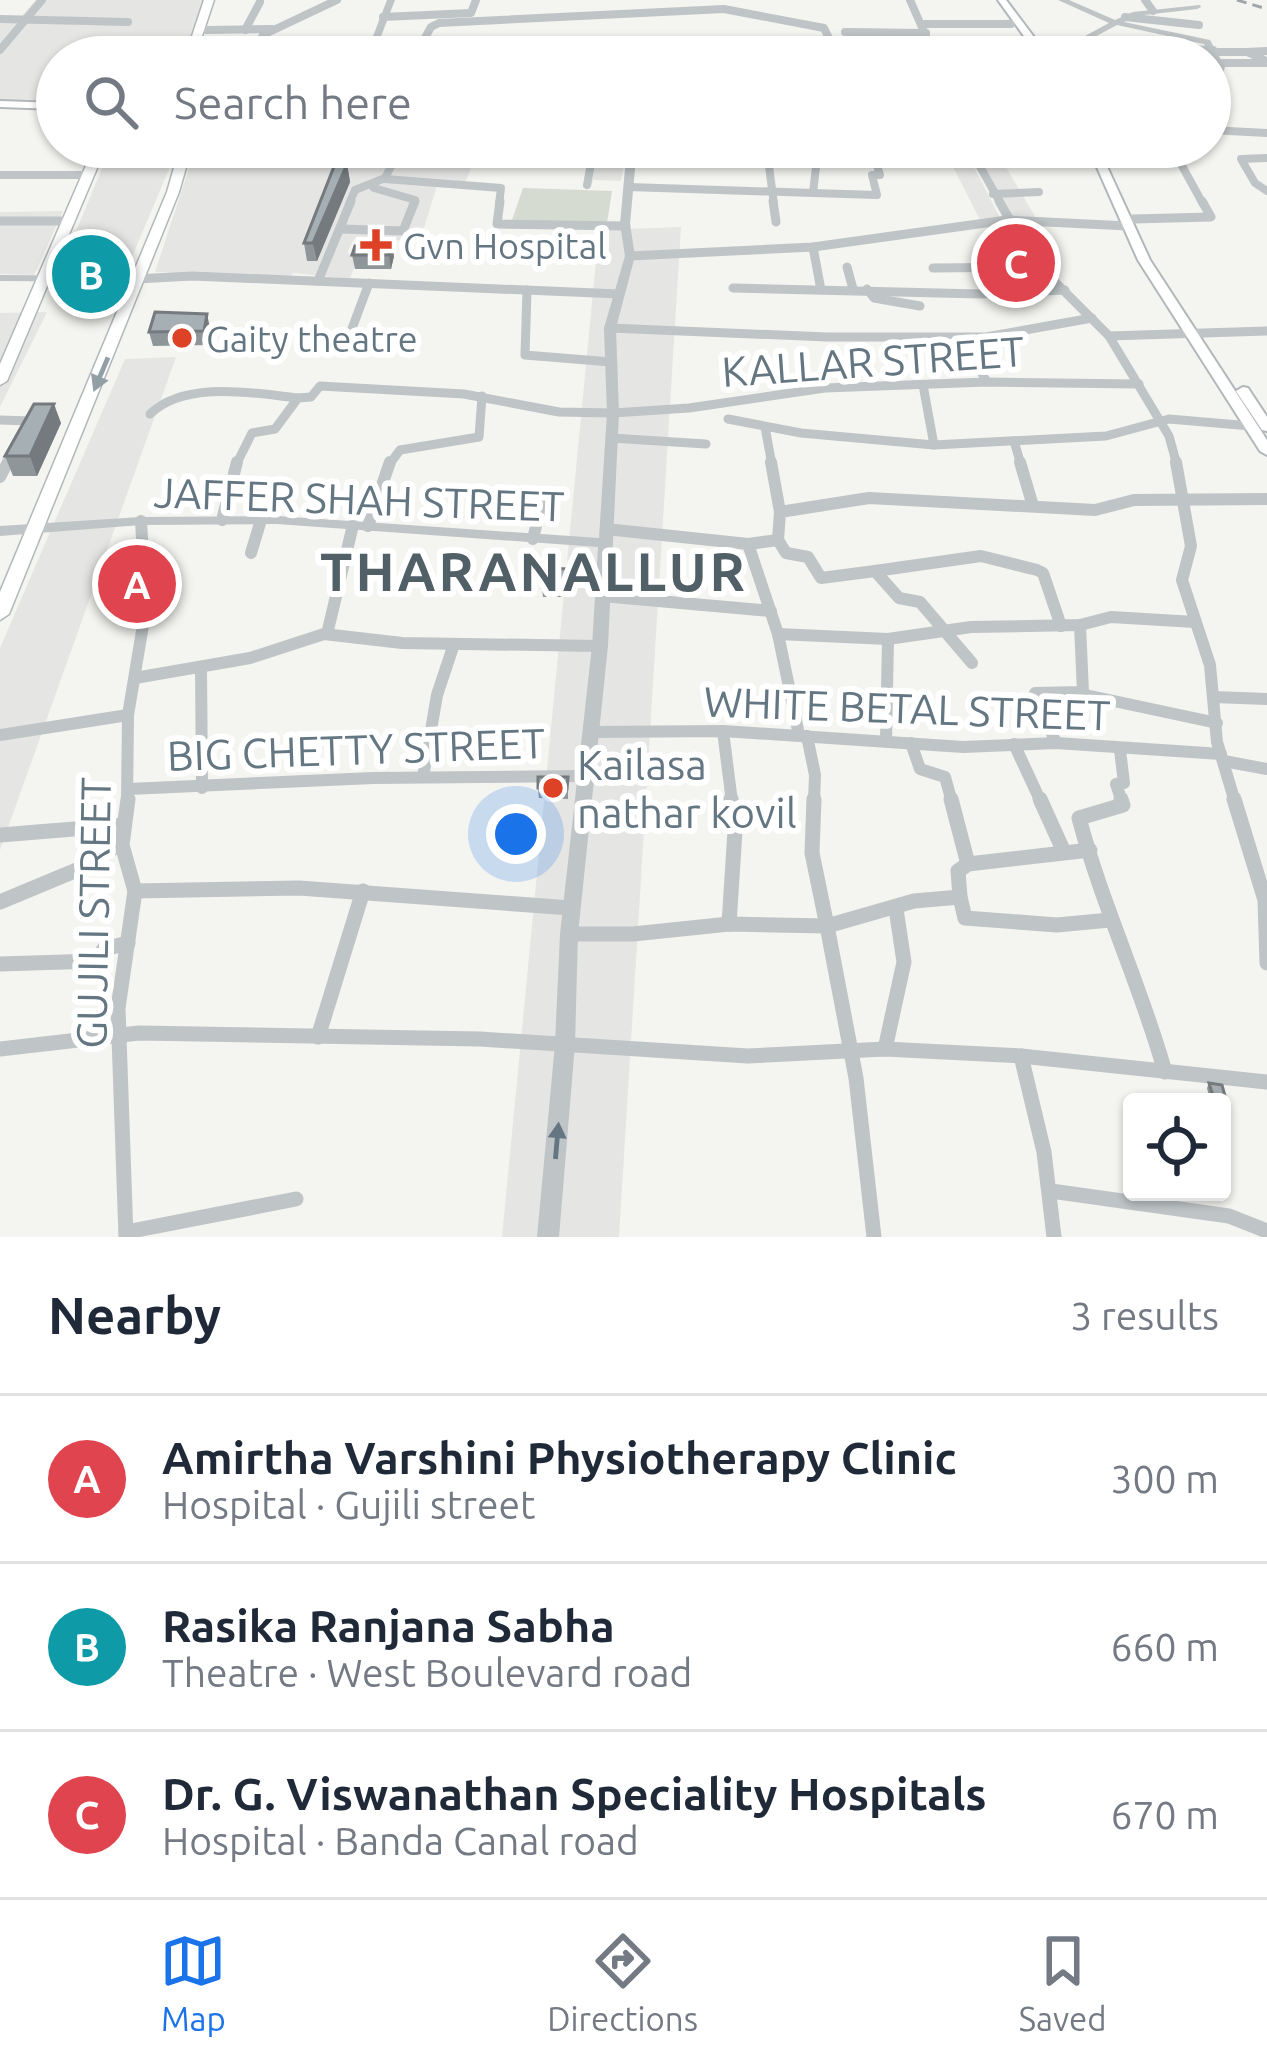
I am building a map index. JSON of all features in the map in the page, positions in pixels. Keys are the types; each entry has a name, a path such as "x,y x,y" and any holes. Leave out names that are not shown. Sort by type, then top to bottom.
{"main road":[{"path":"205,36 213,0"},
{"path":"198,36 213,0"},
{"path":"998,0 1023,36"},
{"path":"998,0 1027,36"},
{"path":"0,104 36,105"},
{"path":"0,381 92,168"},
{"path":"0,614 180,168"},
{"path":"1106,168 1131,223 1259,426 1267,452"},
{"path":"1198,333 1259,404 1259,426"}],"street":[{"path":"0,50 41,0"},
{"path":"262,36 337,0"},
{"path":"376,36 391,0"},
{"path":"383,16 471,13 476,0"},
{"path":"719,0 724,9"},
{"path":"910,0 928,36"},
{"path":"1062,0 1113,22 1186,36"},
{"path":"1144,0 1153,10"},
{"path":"245,30 260,2"},
{"path":"1085,36 1125,17 1197,8"},
{"path":"426,36 440,23 724,9 826,28 829,36"},
{"path":"1125,17 1199,25"},
{"path":"0,19 128,22"},
{"path":"845,32 1011,24"},
{"path":"207,30 273,29"},
{"path":"1231,54 1267,51"},
{"path":"1247,52 1267,63"},
{"path":"1231,57 1267,63"},
{"path":"1231,131 1267,133"},
{"path":"1267,158 1241,159 1255,183 1267,191"},
{"path":"374,188 390,168"},
{"path":"587,185 589,168"},
{"path":"548,1237 565,1044 568,934 599,646 613,413 610,328 630,256 626,226 631,168"},
{"path":"769,168 776,222"},
{"path":"813,193 816,168"},
{"path":"629,187 877,195 872,175 880,175 879,168"},
{"path":"979,168 1040,267 1109,336 1161,422 1186,497 1191,546 1182,580 1214,697 1222,758 1259,849 1267,963"},
{"path":"630,256 813,248 1007,220 1131,223 1211,216 1183,168"},
{"path":"0,175 90,175"},
{"path":"385,179 501,188 496,224 503,226 626,226"},
{"path":"318,281 357,187 416,200 403,231 342,230"},
{"path":"993,194 1039,192"},
{"path":"0,221 71,221"},
{"path":"813,248 821,290"},
{"path":"848,267 853,289"},
{"path":"933,268 1040,267"},
{"path":"0,278 192,276 619,294"},
{"path":"347,342 369,283"},
{"path":"733,288 980,294 1065,290"},
{"path":"867,289 874,298 920,306"},
{"path":"527,290 525,355 611,362"},
{"path":"610,328 827,338 992,337 1092,318"},
{"path":"1109,336 1267,331"},
{"path":"987,382 976,364 994,350 992,337"},
{"name":"KALLAR STREET","path":"298,398 309,398 323,386 482,396 560,412 613,413 688,408 825,388 1139,383"},
{"path":"923,385 934,445"},
{"path":"150,414 156,405 174,398 227,393 298,398"},
{"path":"327,634 361,526 392,457 406,448 479,437 482,396"},
{"path":"221,520 238,457 252,433 275,429 298,398"},
{"path":"728,419 934,445 1106,436 1161,422 1259,426"},
{"path":"0,420 31,421 0,477"},
{"path":"765,427 780,512 778,540 786,553 808,557 820,578 981,556 1043,573 1061,626"},
{"path":"611,438 706,444"},
{"path":"1014,441 1033,506"},
{"path":"533,539 543,496"},
{"path":"780,512 869,498 1098,510 1130,500 1267,499"},
{"path":"251,553 261,520"},
{"name":"JAFFER SHAH STREET","path":"0,531 141,521 261,520 533,539 606,536"},
{"name":"GUJILI STREET","path":"126,1234 124,1077 118,1035 135,891 122,845 129,789 128,715 146,607 141,521"},
{"path":"606,536 748,544 778,540"},
{"path":"748,544 778,634 815,775 812,853 820,926 851,1050 874,1237"},
{"path":"875,571 899,598 920,602 972,663"},
{"path":"602,596 771,611"},
{"path":"778,634 888,638 947,634 971,627 1080,626 1111,617 1195,622"},
{"path":"1080,626 1085,690 1081,694"},
{"path":"135,678 201,667 327,634 454,644 599,646"},
{"path":"886,740 888,638"},
{"path":"423,777 437,694 454,644"},
{"path":"201,667 202,788"},
{"path":"1056,743 1035,693 1081,694 1217,723"},
{"path":"1214,697 1267,699"},
{"path":"0,735 128,715"},
{"path":"723,731 733,814 729,924"},
{"name":"WHITE BETAL STREET","path":"590,732 723,731 962,747 1056,743 1222,758 1267,769"},
{"path":"911,742 920,769 945,777 968,864"},
{"path":"1014,744 1064,852"},
{"path":"1120,750 1124,783 1116,784 1123,805 1079,818 1165,1072"},
{"name":"BIG CHETTY STREET","path":"129,789 423,777 585,776"},
{"path":"0,836 123,825"},
{"path":"0,902 96,862 100,853 122,845"},
{"path":"1090,850 968,864 958,871 965,918 1058,925 1110,920"},
{"path":"135,891 192,886 363,891 571,908"},
{"path":"318,1036 363,891"},
{"path":"568,934 633,934 729,924 820,926 914,901 960,897"},
{"path":"885,1048 906,970 903,928 896,909"},
{"path":"0,964 96,961 106,947 128,943"},
{"path":"0,1049 118,1035 565,1044 748,1056 885,1048 1021,1056 1267,1082"},
{"path":"1021,1056 1051,1191 1054,1237"},
{"path":"1051,1191 1228,1216 1267,1231"},
{"path":"126,1234 296,1199"}],"shaded area":[{"path":"36,0 207,0 192,36 36,36 36,101 0,100 0,20 17,21"},
{"path":"102,168 170,168 123,278 57,277"},
{"path":"189,168 471,168 465,183 438,182 420,241 354,239 347,253 359,255 350,279 293,273 289,278 155,272"},
{"path":"587,168 623,168 621,181 593,180 591,187 583,187"},
{"path":"954,168 975,168 1000,218 980,220"},
{"path":"984,168 1006,168 1036,218 1011,217"},
{"path":"523,188 612,191 607,223 512,220"},
{"path":"63,211 34,275 0,274 0,212"},
{"path":"681,227 619,1237 502,1237 599,230"},
{"path":"47,312 0,407 0,313"},
{"path":"176,357 0,850 0,648 125,359"}],"building":[{"path":"333,168 345,168 313,243 304,243"},
{"path":"392,243 389,255 352,255 355,246"},
{"path":"89,245 121,245 114,258 60,257 62,253 85,254"},
{"path":"155,312 207,314 204,331 149,332"},
{"path":"34,404 54,404 30,456 5,456"},
{"path":"545,568 568,569 567,588 542,587"},
{"path":"538,777 568,777 567,789 538,788"},
{"path":"1209,1083 1222,1085 1224,1093 1212,1093"}],"railway":[{"path":"1237,0 1267,9"}],"place":[{"name":"Gvn Hospital","path":"376,245"},
{"name":"Dr. G. Viswanathan Speciality Hospitals","path":"1016,263"},
{"name":"Rasika Ranjana Sabha","path":"91,274"},
{"name":"Gaity theatre","path":"182,338"},
{"name":"Amirtha Varshini Physiotherapy Clinic","path":"137,584"},
{"name":"Kailasa nathar kovil","path":"553,788"}],"district":[{"name":"THARANALLUR","path":"534,571"}]}
